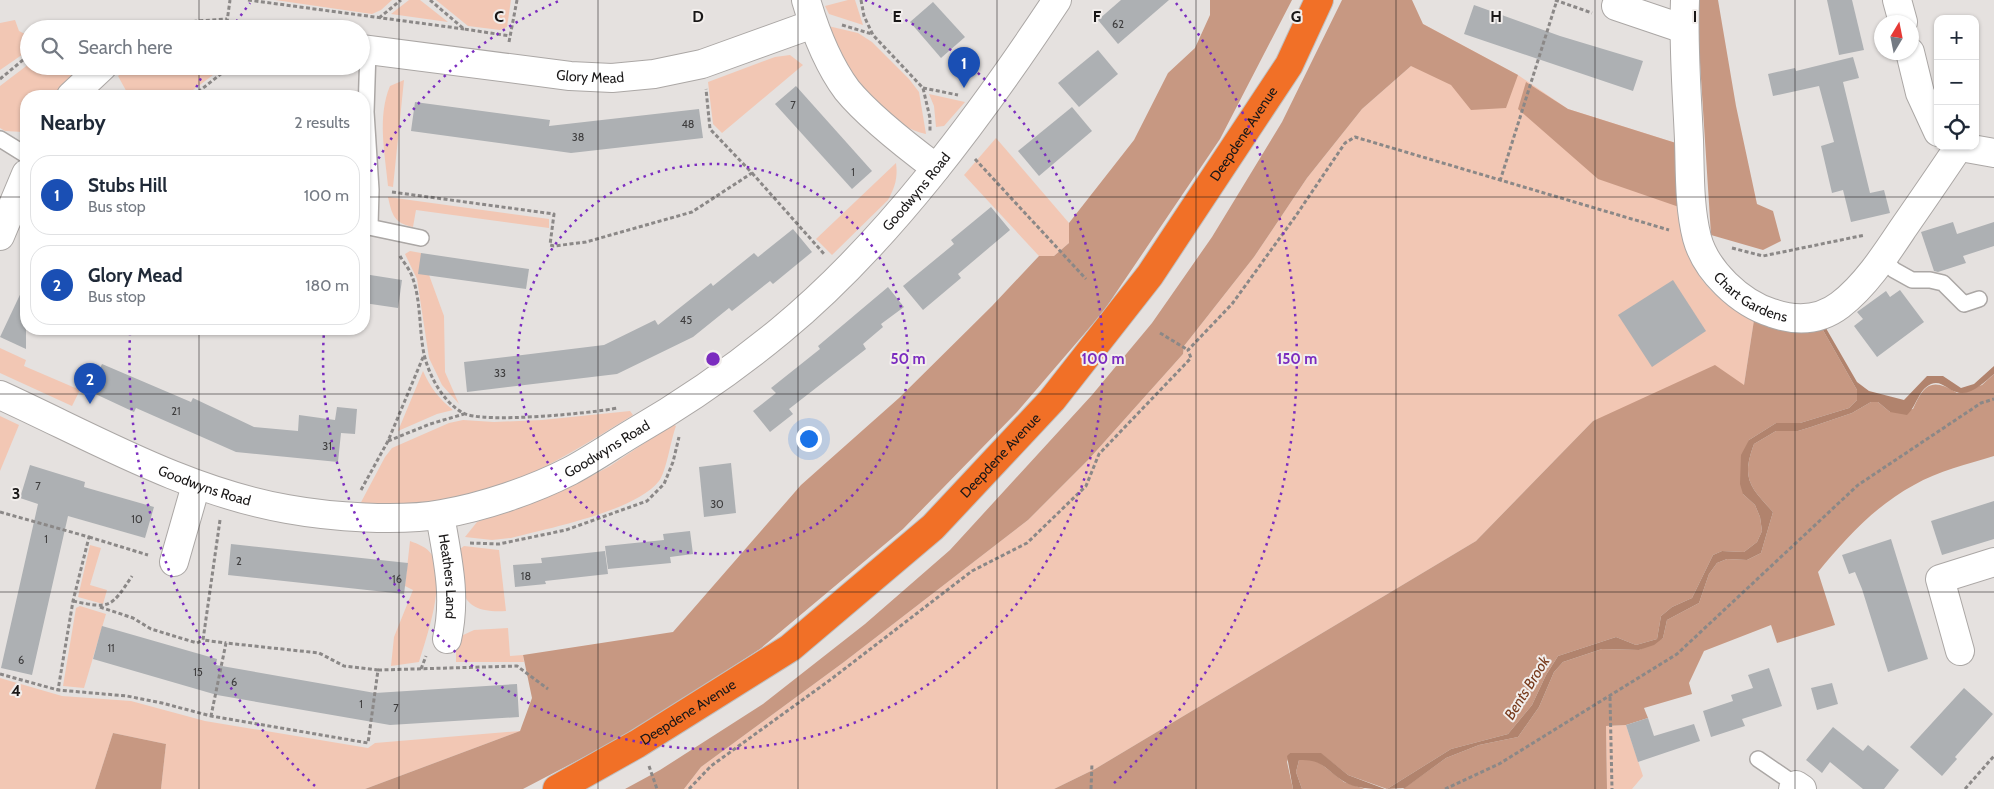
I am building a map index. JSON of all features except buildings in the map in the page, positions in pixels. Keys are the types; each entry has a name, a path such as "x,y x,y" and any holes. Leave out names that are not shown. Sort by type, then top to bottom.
{"highway":[{"name":"Deepdene Avenue","path":"557,789 637,744 790,648 933,527 1052,400 1150,275 1289,65 1319,0"}],"street":[{"name":"Goodwyns Road","path":"0,395 150,466 224,494 288,510 442,527 495,501 569,472 648,425 780,331 842,273 883,230 927,162 958,140 1021,54 1057,0"},
{"name":"Chart Gardens","path":"1685,0 1684,29 1691,189 1697,239 1717,275 1743,299 1768,312 1788,318 1807,319 1827,314 1850,296 1882,259 1905,226 1946,150"},
{"path":"1897,0 1901,15"},
{"path":"1605,10 1684,29"},
{"path":"809,12 827,58 848,90 900,141 927,162"},
{"name":"Glory Mead","path":"370,51 474,65 612,78 654,74 702,64 809,12"},
{"path":"1912,60 1920,92 1934,115"},
{"path":"77,90 93,75"},
{"path":"1979,149 1994,153"},
{"path":"0,236 20,188"},
{"path":"174,562 196,485"},
{"name":"Heathers Land","path":"442,527 452,591 452,617 447,639"},
{"path":"1960,651 1940,579 1994,562"}],"lane":[{"path":"365,75 365,90"},
{"path":"0,139 20,151"},
{"path":"370,174 370,199"},
{"path":"370,226 421,238"},
{"path":"1882,259 1894,270 1912,280 1930,280 1943,283 1964,304 1978,299"},
{"path":"1758,759 1797,788"}],"path":[{"path":"218,20 227,19 230,0"},
{"path":"248,0 510,36"},
{"path":"379,19 401,0"},
{"path":"430,0 464,29"},
{"path":"861,0 864,16 873,35 924,88 930,118 927,162"},
{"path":"1500,181 1556,0 1605,10"},
{"path":"0,79 20,63"},
{"path":"702,64 710,129 842,273"},
{"path":"201,90 220,75"},
{"path":"1188,350 1232,304 1295,217 1344,143 1355,137 1697,239 1763,256 1905,226"},
{"path":"958,140 1086,279"},
{"path":"371,190 554,214 550,244 554,246 586,242 692,212 752,173"},
{"path":"392,230 401,256 413,279 424,355 432,377 444,397 464,414"},
{"path":"689,789 711,766 830,680 972,571 1027,543 1086,486 1099,454 1190,358 1188,350 1160,334"},
{"path":"351,516 354,503 388,441 424,355"},
{"path":"1445,789 1499,764 1676,654 1858,485 1981,404 1994,399"},
{"path":"388,441 430,424 464,414 485,417 545,416 619,408"},
{"path":"442,527 499,544 566,530 647,501 664,484 673,462 680,434"},
{"path":"203,640 224,494"},
{"path":"0,512 174,562"},
{"path":"58,690 73,601 89,537"},
{"path":"100,607 116,601 132,576"},
{"path":"73,601 100,607 133,618 151,629 196,643 203,640 319,653 344,666 378,670 517,666 548,689"},
{"path":"211,716 226,643"},
{"path":"0,674 58,690 127,696 162,702 211,716 368,743 378,670"},
{"path":"1610,696 1612,789"},
{"path":"1965,789 1994,756"},
{"path":"1092,764 1092,789"}],"shaded area":[{"path":"275,0 392,0 381,10 372,14"},
{"path":"409,0 420,0 448,22 391,14"},
{"path":"436,0 511,0 507,27 500,30 468,26"},
{"path":"855,0 863,25 829,14 825,6"},
{"path":"1210,0 1292,0 1220,139 1103,312 1017,412 903,529 760,649 630,733 523,789 365,789 520,731 532,698 523,655 673,632 801,485 899,398 992,306 1039,256 1054,256 1069,243 1069,223 1134,140 1168,73 1195,48 1210,15"},
{"path":"1342,0 1412,0 1423,24 1518,75 1506,108 1471,110 1451,85 1411,66 1362,109 1307,178 1254,257 1184,346 1183,354 1089,459 1028,520 844,662 701,767 684,789 625,789 660,770 763,704 865,624 950,550 1092,395 1152,323 1212,237 1282,122"},
{"path":"1696,0 1718,0 1736,106 1757,204 1773,211 1781,241 1763,250 1711,235"},
{"path":"15,20 20,32 20,56 0,70 0,23"},
{"path":"1423,24 1518,75 1568,109 1679,144 1687,247 1692,261 1697,272 1712,291 1731,306 1754,320 1744,385 1593,421 1476,541 1095,769 1054,789 684,789 701,767 844,662 1028,520 1089,459 1183,354 1184,346 1254,257 1307,178 1362,109 1411,66"},
{"path":"828,26 858,33 872,42 909,79 919,92 926,134 914,130 888,114 865,91 839,55"},
{"path":"790,55 803,65 722,133 713,124 708,82 775,57"},
{"path":"20,71 20,75 73,75 60,90 20,90 20,132 5,131 0,128 0,86"},
{"path":"213,75 193,90 126,90 118,76"},
{"path":"404,80 393,187 388,186 383,135 384,110 390,86"},
{"path":"1526,82 1568,109 1679,144 1682,208 1598,179 1518,109"},
{"path":"929,94 965,102 944,126 936,127 934,106"},
{"path":"996,138 1069,223 1069,243 1054,256 1039,256 964,175"},
{"path":"896,163 897,173 888,200 832,255 816,239"},
{"path":"388,197 549,219 549,228 416,210 413,227 402,223 395,217"},
{"path":"410,251 421,253 444,316 445,372 459,404 442,385 429,358 417,279 405,254"},
{"path":"1754,320 1819,323 1857,390 1857,400 1849,408 1800,423 1776,423 1749,440 1743,494 1755,505 1760,517 1762,531 1757,542 1744,552 1722,551 1713,555 1692,598 1672,607 1661,616 1657,639 1636,645 1616,637 1558,656 1546,675 1532,705 1508,734 1451,749 1387,789 1348,775 1320,753 1290,753 1287,762 1293,789 1054,789 1095,769 1476,541 1593,421 1715,365 1744,385"},
{"path":"1819,323 1825,323 1827,330 1857,382 1869,391 1904,400 1927,376 1943,376 1961,388 1974,384 1994,366 1994,374 1972,391 1962,393 1953,391 1938,383 1931,384 1923,390 1907,415 1890,412 1878,402 1871,402 1852,413 1798,431 1776,431 1754,444 1748,466 1750,482 1753,489 1773,512 1761,553 1747,560 1727,559 1717,563 1709,574 1699,603 1667,620 1663,638 1654,645 1639,650 1602,649 1563,662 1554,672 1539,707 1518,737 1479,745 1446,758 1405,788 1387,789 1451,749 1508,734 1532,705 1546,675 1558,656 1616,637 1636,645 1657,639 1661,616 1672,607 1692,598 1713,555 1722,551 1744,552 1757,542 1762,531 1760,517 1755,505 1743,494 1740,484 1741,455 1749,440 1776,423 1800,423 1849,408 1857,400 1857,390"},
{"path":"0,348 26,360 24,366 80,390 72,406 0,373"},
{"path":"423,371 435,392 453,410 437,414 398,431"},
{"path":"1994,374 1994,456 1923,480 1886,503 1850,535 1818,572 1835,625 1777,643 1771,625 1704,651 1689,683 1692,694 1644,708 1648,718 1626,725 1606,726 1607,789 1403,789 1446,758 1479,745 1518,737 1539,707 1554,672 1563,662 1602,649 1639,650 1663,638 1667,620 1699,603 1709,574 1717,563 1727,559 1747,560 1761,553 1773,512 1758,496 1750,482 1748,466 1754,444 1776,431 1798,431 1852,413 1871,402 1878,402 1890,412 1913,409 1921,394 1930,386 1935,384 1941,385 1957,393 1982,385"},
{"path":"630,411 633,415 576,450 546,466 498,487 459,497 418,503 359,506 385,457 392,448 449,423 463,420 494,422 542,420"},
{"path":"0,416 19,425 0,471"},
{"path":"673,424 676,426 662,477 648,492 632,501 591,517 511,538 492,540 465,537 477,522 582,481 610,466"},
{"path":"410,541 430,552 436,566 437,579 434,609 419,662 391,666 394,637 413,590 405,586"},
{"path":"90,545 101,548 90,585 107,590 103,604 78,597"},
{"path":"464,546 499,550 506,611 490,611 478,608 470,603 465,596 460,576 460,549"},
{"path":"80,606 106,614 84,688 63,686 76,608"},
{"path":"508,628 510,656 523,655 524,662 456,662 456,649 461,636 474,630"},
{"path":"0,678 62,696 131,701 205,721 368,748 375,743 520,731 365,789 161,789 166,744 113,733 95,789 0,789"},
{"path":"1626,725 1643,776 1632,789 1607,789 1606,726"},
{"path":"113,733 166,744 161,789 95,789"},
{"path":"1290,753 1321,753 1348,775 1385,789 1353,786 1337,777 1319,763 1299,760 1296,772 1302,789 1293,789 1287,756"},
{"path":"1299,760 1316,760 1344,782 1365,789 1302,789 1296,772"}],"place":[{"name":"Stubs Hill","path":"964,88"},
{"name":"Glory Mead","path":"90,404"}],"water label":[{"name":"Bents Brook","path":"1527,688"}]}
